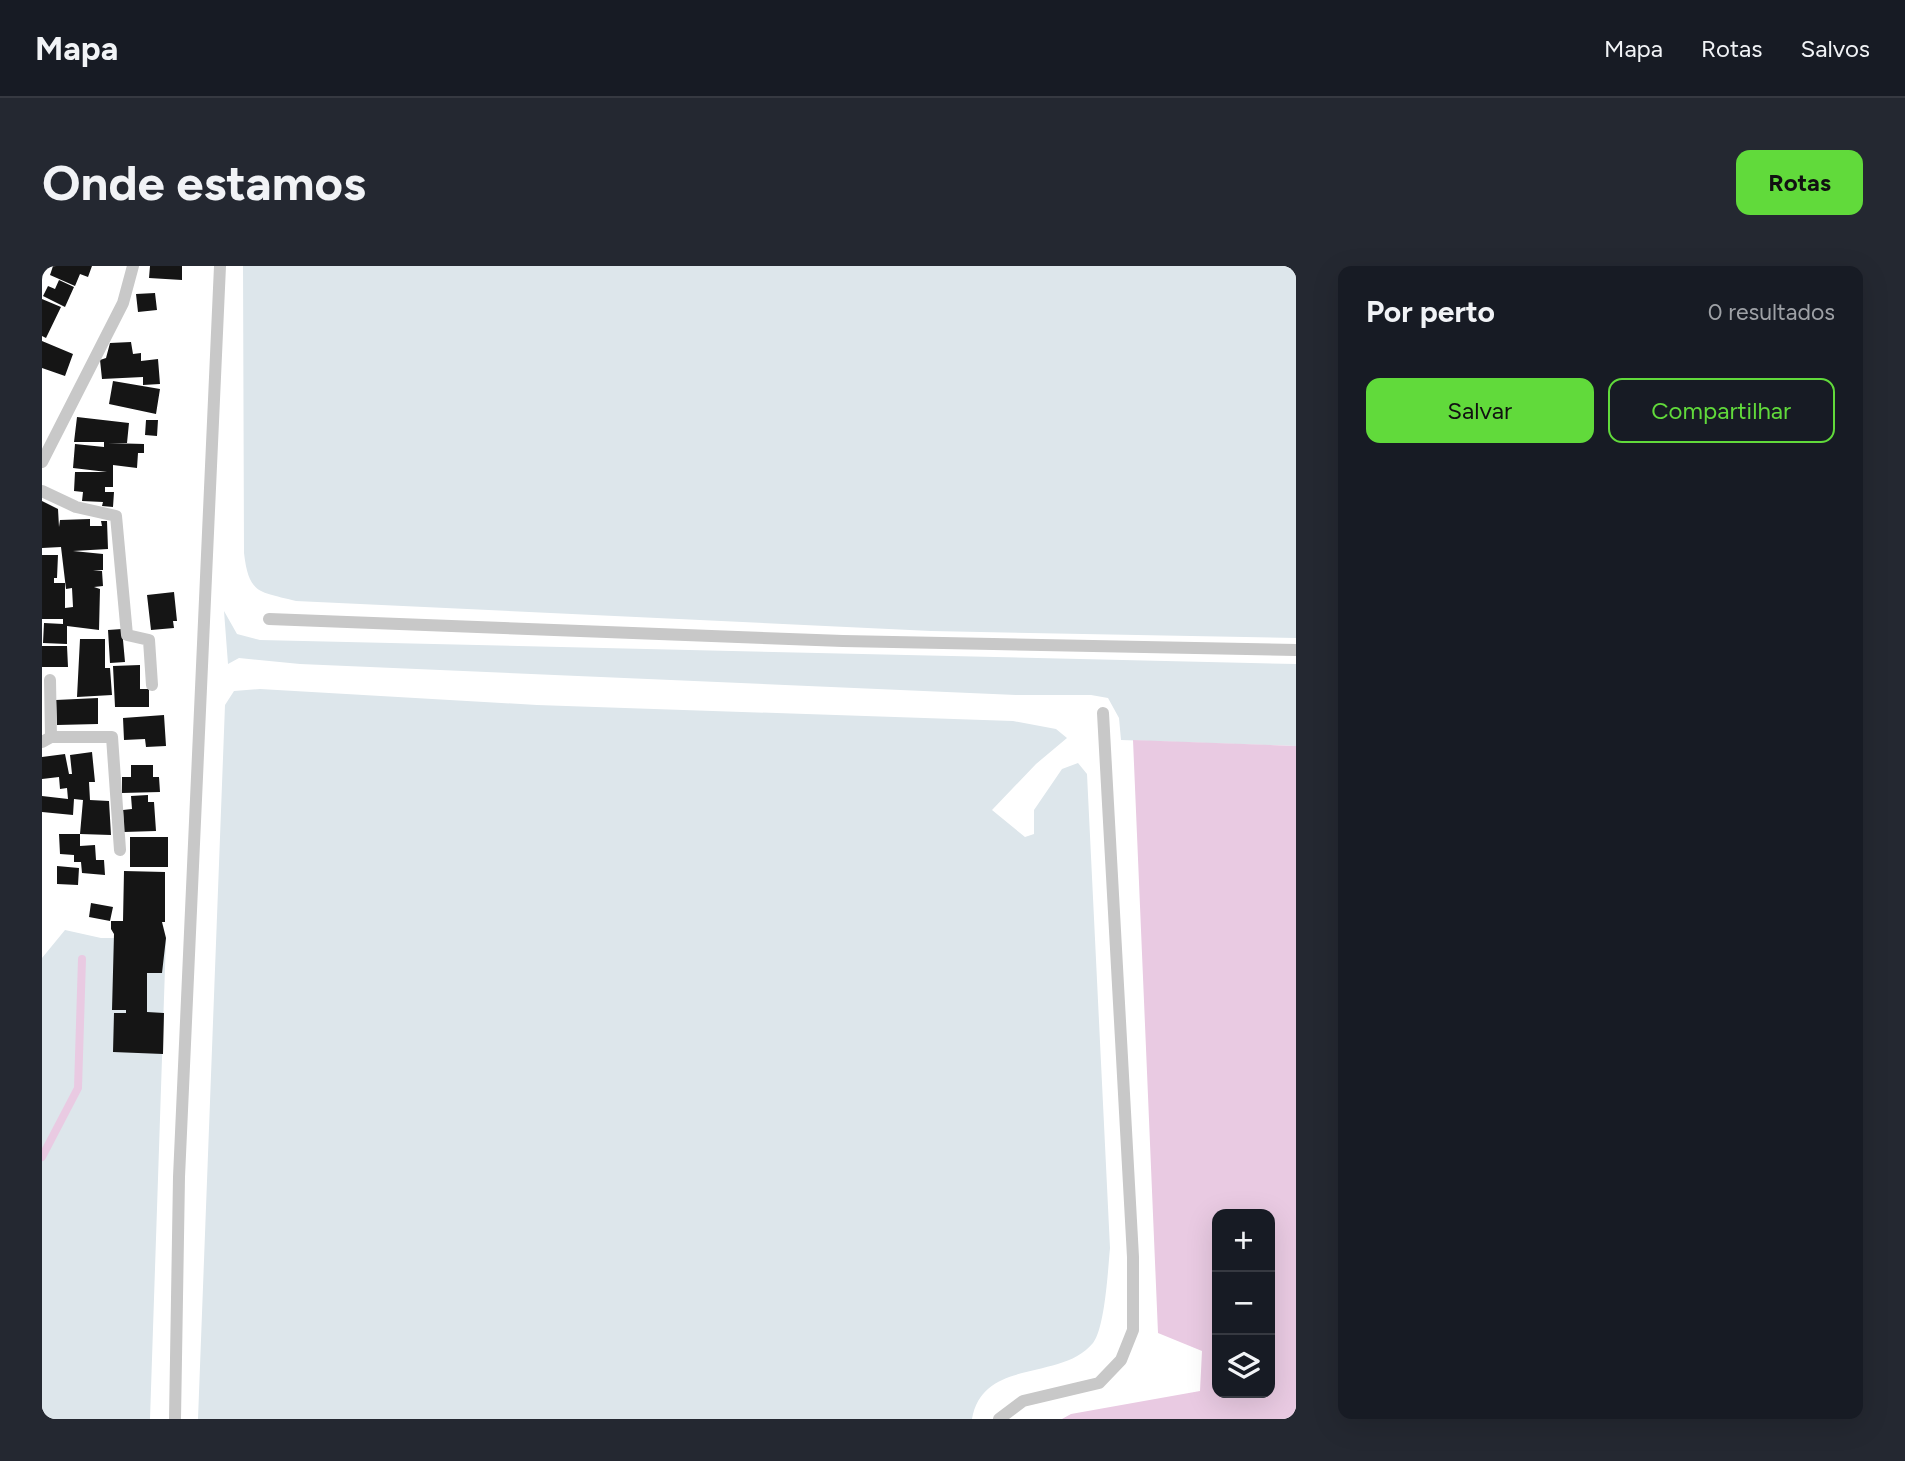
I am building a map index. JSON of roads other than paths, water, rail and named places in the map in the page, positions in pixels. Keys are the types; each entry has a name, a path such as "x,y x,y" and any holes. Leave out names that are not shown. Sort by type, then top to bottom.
{"lane":[{"path":"42,461 123,303 133,266"},
{"path":"175,1419 180,1164 220,266"},
{"path":"42,491 76,507 116,516 127,635 149,640 152,685"},
{"path":"269,619 842,641 1296,650"},
{"path":"50,680 47,739 112,737 120,850"},
{"path":"999,1419 1023,1401 1099,1383 1121,1360 1133,1330 1133,1257 1108,846 1103,713"}],"waterway":[{"path":"42,1157 78,1088 82,959"}]}
